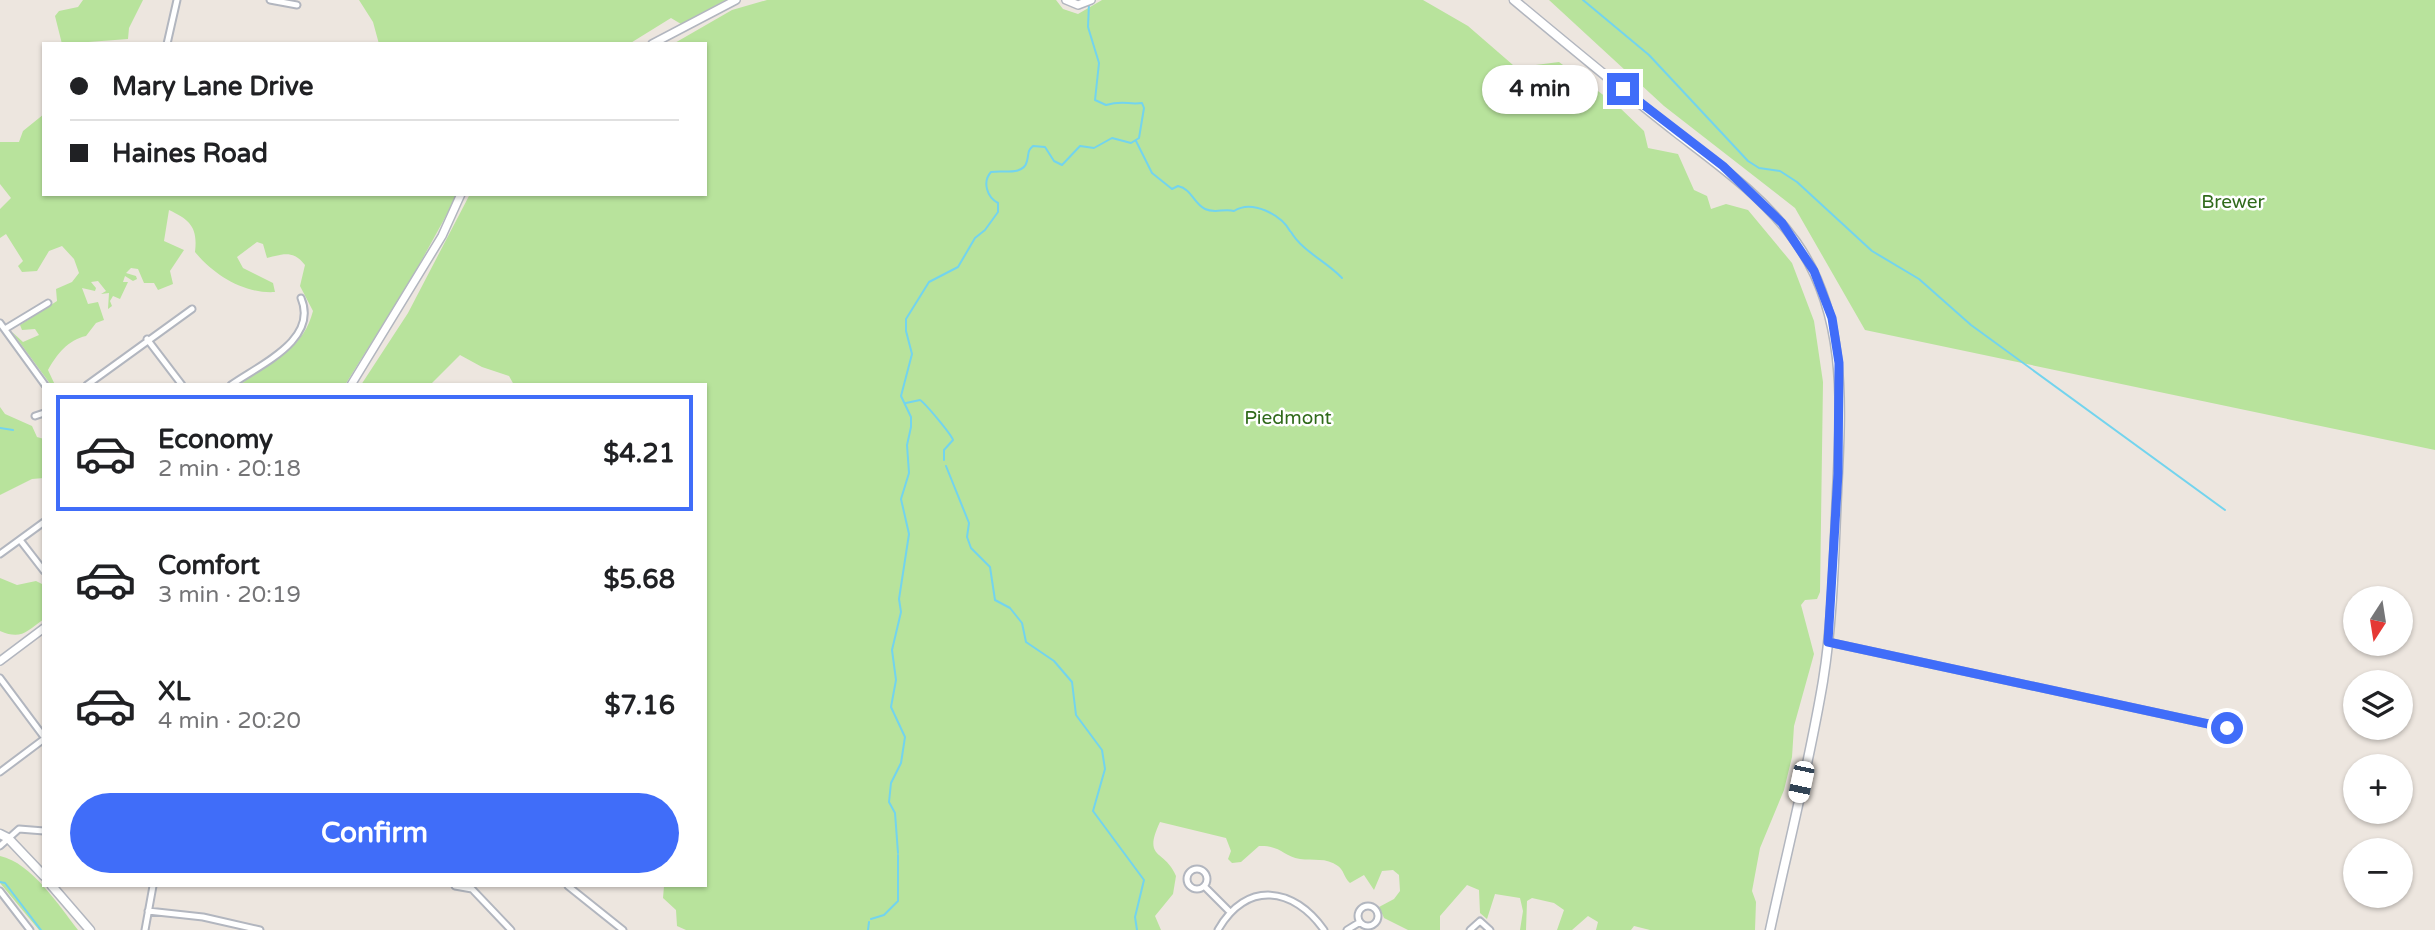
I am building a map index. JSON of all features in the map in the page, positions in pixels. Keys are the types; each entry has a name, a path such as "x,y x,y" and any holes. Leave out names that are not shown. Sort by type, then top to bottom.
{"main road":[{"path":"1514,0 1678,134 1723,166 1782,223 1814,271 1832,318 1839,363 1838,473 1828,642 1822,683 1770,930"},
{"path":"4,836 42,874"},
{"path":"53,887 90,930"}],"street":[{"path":"167,42 177,0"},
{"path":"270,0 297,5"},
{"path":"656,42 736,0"},
{"path":"1066,0 1074,5 1087,2"},
{"path":"352,383 442,236 460,196"},
{"path":"234,383 298,335 306,315 301,298"},
{"path":"5,329 48,303"},
{"path":"90,383 192,309"},
{"path":"0,323 44,383"},
{"path":"148,339 181,383"},
{"path":"35,416 42,413"},
{"path":"0,554 42,524"},
{"path":"20,540 42,568"},
{"path":"0,661 42,630"},
{"path":"1828,642 2227,728"},
{"path":"0,678 42,735"},
{"path":"0,772 42,740"},
{"path":"0,846 4,836 19,829 42,831"},
{"path":"1204,886 1230,912"},
{"path":"145,930 153,887"},
{"path":"473,887 511,930"},
{"path":"569,887 624,930"},
{"path":"0,891 30,930"},
{"path":"1218,930 1230,912 1249,899 1278,896 1307,908 1324,930"},
{"path":"1367,905 1377,909 1378,919 1374,925 1367,926 1360,922 1358,914 1361,908 1367,905"},
{"path":"148,911 203,917 260,930"},
{"path":"1470,930 1480,921 1490,930"},
{"path":"1348,930 1360,922"}],"green space":[{"path":"83,0 143,0 129,28 128,39 62,42 55,16 59,11 78,7"},
{"path":"359,0 726,0 681,24 671,18 632,42 378,42 373,22"},
{"name":"Piedmont","path":"767,0 1056,0 1063,9 1078,14 1102,0 1423,0 1468,26 1513,65 1519,67 1559,62 1618,106 1644,131 1648,148 1678,154 1694,190 1707,196 1711,209 1726,204 1748,210 1792,263 1814,321 1823,382 1820,592 1817,599 1805,600 1801,605 1814,654 1794,726 1792,757 1784,790 1760,848 1752,891 1756,902 1755,930 1650,930 1634,926 1631,930 1596,930 1598,922 1588,916 1572,930 1557,930 1564,910 1554,903 1532,898 1527,901 1526,930 1520,930 1523,911 1520,898 1495,894 1487,919 1480,913 1479,890 1467,885 1440,916 1440,930 1408,930 1384,918 1379,907 1394,899 1400,891 1399,875 1393,870 1382,871 1374,890 1364,875 1350,883 1333,863 1294,858 1272,847 1259,846 1241,862 1232,863 1228,859 1231,851 1226,838 1160,822 1153,843 1154,849 1176,876 1173,894 1155,916 1161,930 686,930 677,926 676,910 663,898 664,887 707,887 707,383 513,383 509,376 482,367 460,355 432,383 362,383 408,313 469,196 707,196 707,42 676,42 732,10"},
{"name":"Brewer","path":"1549,0 2435,0 2435,450 1865,330 1795,208 1664,106"},
{"path":"42,116 42,196 457,196 413,276 346,383 242,383 284,354 308,325 313,311 300,286 305,265 292,255 267,258 263,244 257,242 237,257 243,268 273,283 275,292 241,286 220,275 195,252 195,236 191,225 169,210 164,241 184,250 170,271 173,284 158,290 154,283 144,283 138,269 131,268 126,273 136,276 137,279 133,281 125,276 123,282 128,282 120,299 113,296 110,301 112,306 108,309 109,293 101,294 106,291 98,281 91,282 96,288 95,291 82,288 88,304 98,302 104,320 96,323 86,336 68,344 59,353 48,370 54,383 50,383 12,332 23,342 39,335 35,329 22,330 20,325 57,301 56,289 72,282 79,273 74,259 62,246 49,251 37,271 22,272 18,266 23,261 6,234 0,238 0,209 11,198 0,184 0,142 19,142 23,131"},
{"path":"0,407 5,414 32,426 37,437 42,438 42,478 32,479 0,495"},
{"path":"0,578 17,585 36,581 42,584 42,620 18,635 0,631"},
{"path":"0,856 12,860 34,876 78,930 39,930 0,883"}],"waterway":[{"path":"1583,0 1649,55 1748,161 1759,168 1780,171 1797,182 1872,251 1919,279 1971,325 2225,510"},
{"path":"898,853 895,813 889,802 891,783 901,763 905,737 891,707 896,680 892,650 901,612 899,599 909,534 901,499 909,473 907,445 911,427 911,417 901,396 912,354 906,319 929,282 958,267 975,238 985,230 998,212 998,203 987,189 991,172 1022,169 1033,146 1045,147 1054,161 1062,165 1080,146 1094,148 1112,138 1131,143 1139,138 1144,108 1142,103 1106,105 1095,100 1099,63 1088,27 1089,3"},
{"path":"1136,141 1152,173 1172,189 1178,186 1186,190 1205,209 1234,211 1249,207 1265,210 1280,219 1290,231"},
{"path":"1291,232 1302,245 1342,278"},
{"path":"906,403 920,400 951,437 953,440 944,450 944,460"},
{"path":"0,428 13,430"},
{"path":"946,466 969,523 967,537 971,548 990,567 995,600 1010,608 1022,623 1026,642 1054,661 1072,682 1076,715 1102,750 1105,769 1093,811 1144,880 1135,917 1137,930"},
{"path":"871,919 884,915 898,901 898,855"},
{"path":"0,882 5,883 41,930"},
{"path":"868,930 869,922"}],"route":[{"path":"1623,89 1723,166 1782,223 1814,271 1832,318 1839,363 1838,473 1828,642 2227,728"}]}
